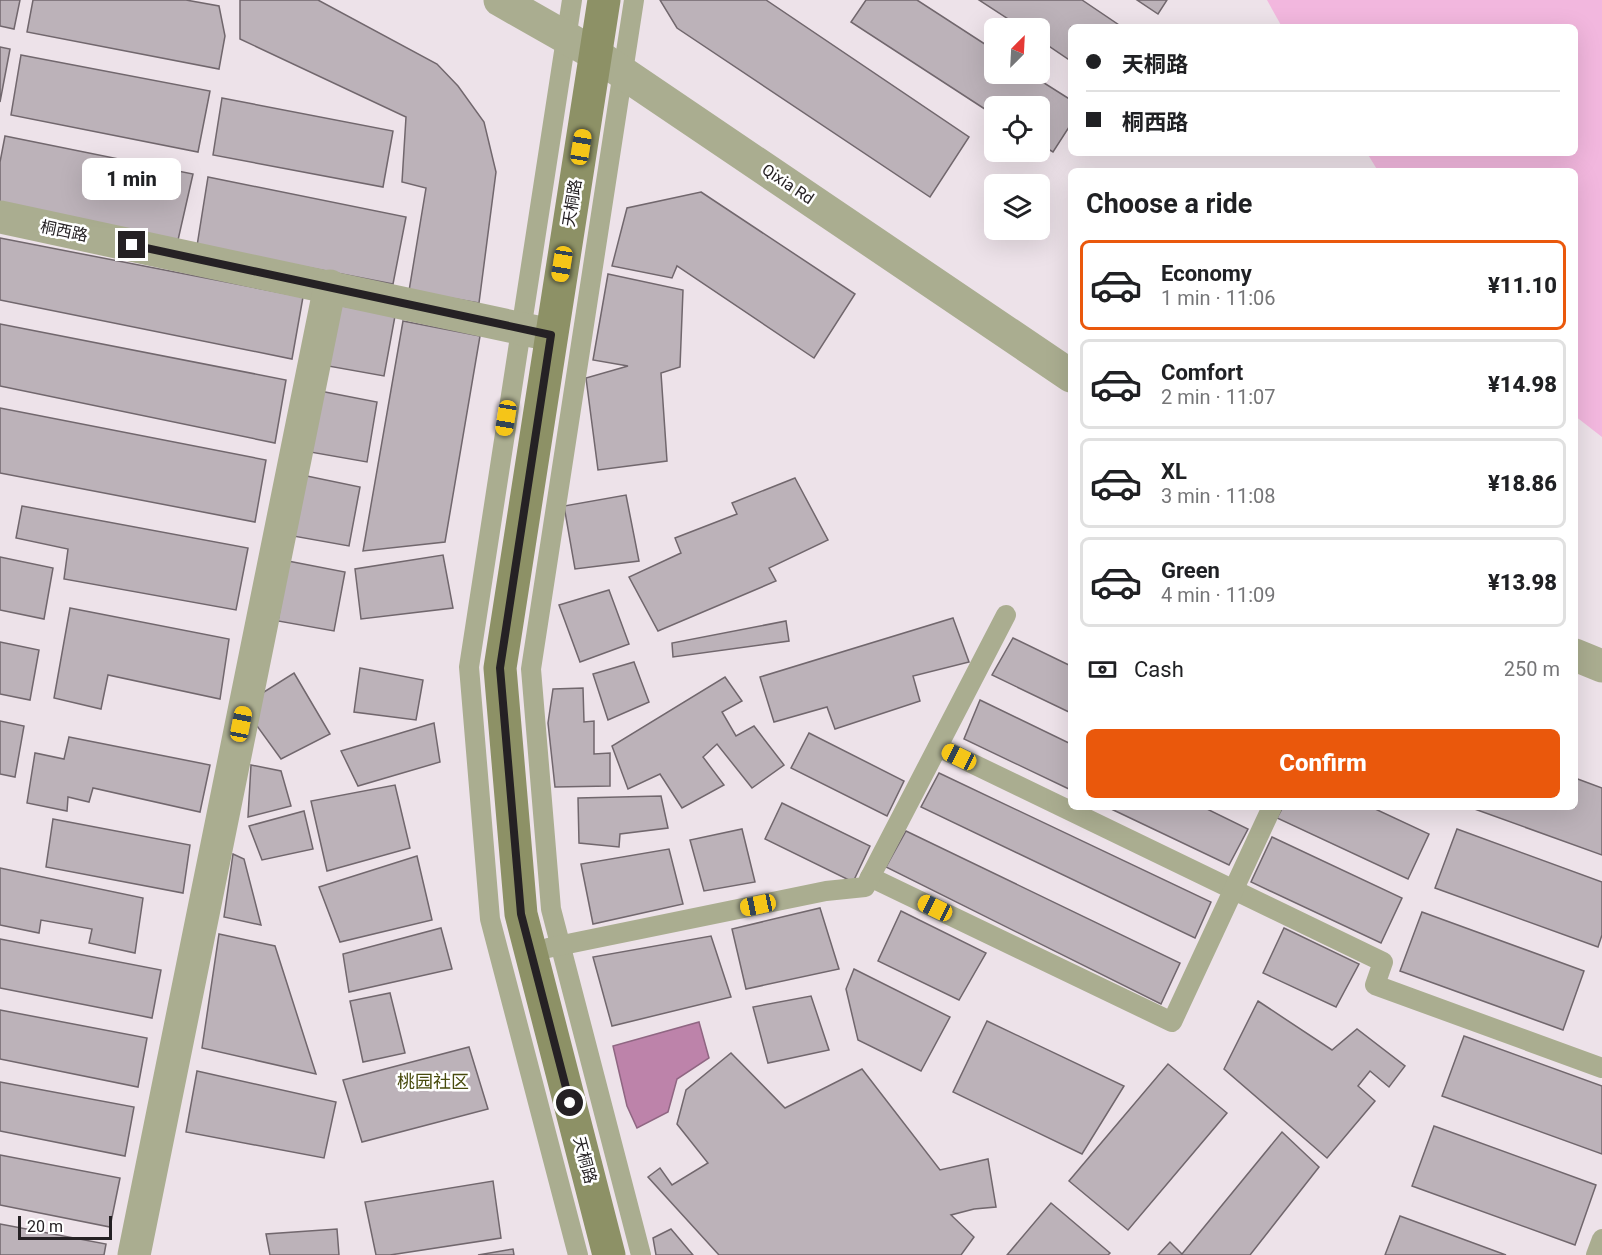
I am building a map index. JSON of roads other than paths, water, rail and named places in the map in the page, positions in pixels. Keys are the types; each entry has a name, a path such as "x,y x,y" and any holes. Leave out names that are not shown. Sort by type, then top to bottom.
{"main road":[{"name":"天桐路","path":"604,0 500,668 521,914 609,1255"}],"street":[{"name":"Qixia Rd","path":"500,0 623,72 1068,374"},
{"name":"桐西路","path":"0,217 551,335"},
{"path":"135,1255 330,286"},
{"path":"1578,657 1602,666"}],"lane":[{"path":"572,0 469,667 490,919 578,1255"},
{"path":"634,0 531,669 551,909 641,1255"},
{"path":"530,951 826,891 865,887 1006,615"},
{"path":"938,747 1068,810"},
{"path":"1068,810 1383,962 1375,985 1602,1068"},
{"path":"870,877 1172,1022 1271,810"},
{"path":"1596,1255 1602,1239"}],"district":[{"name":"桃园社区","path":"433,1081"}]}
